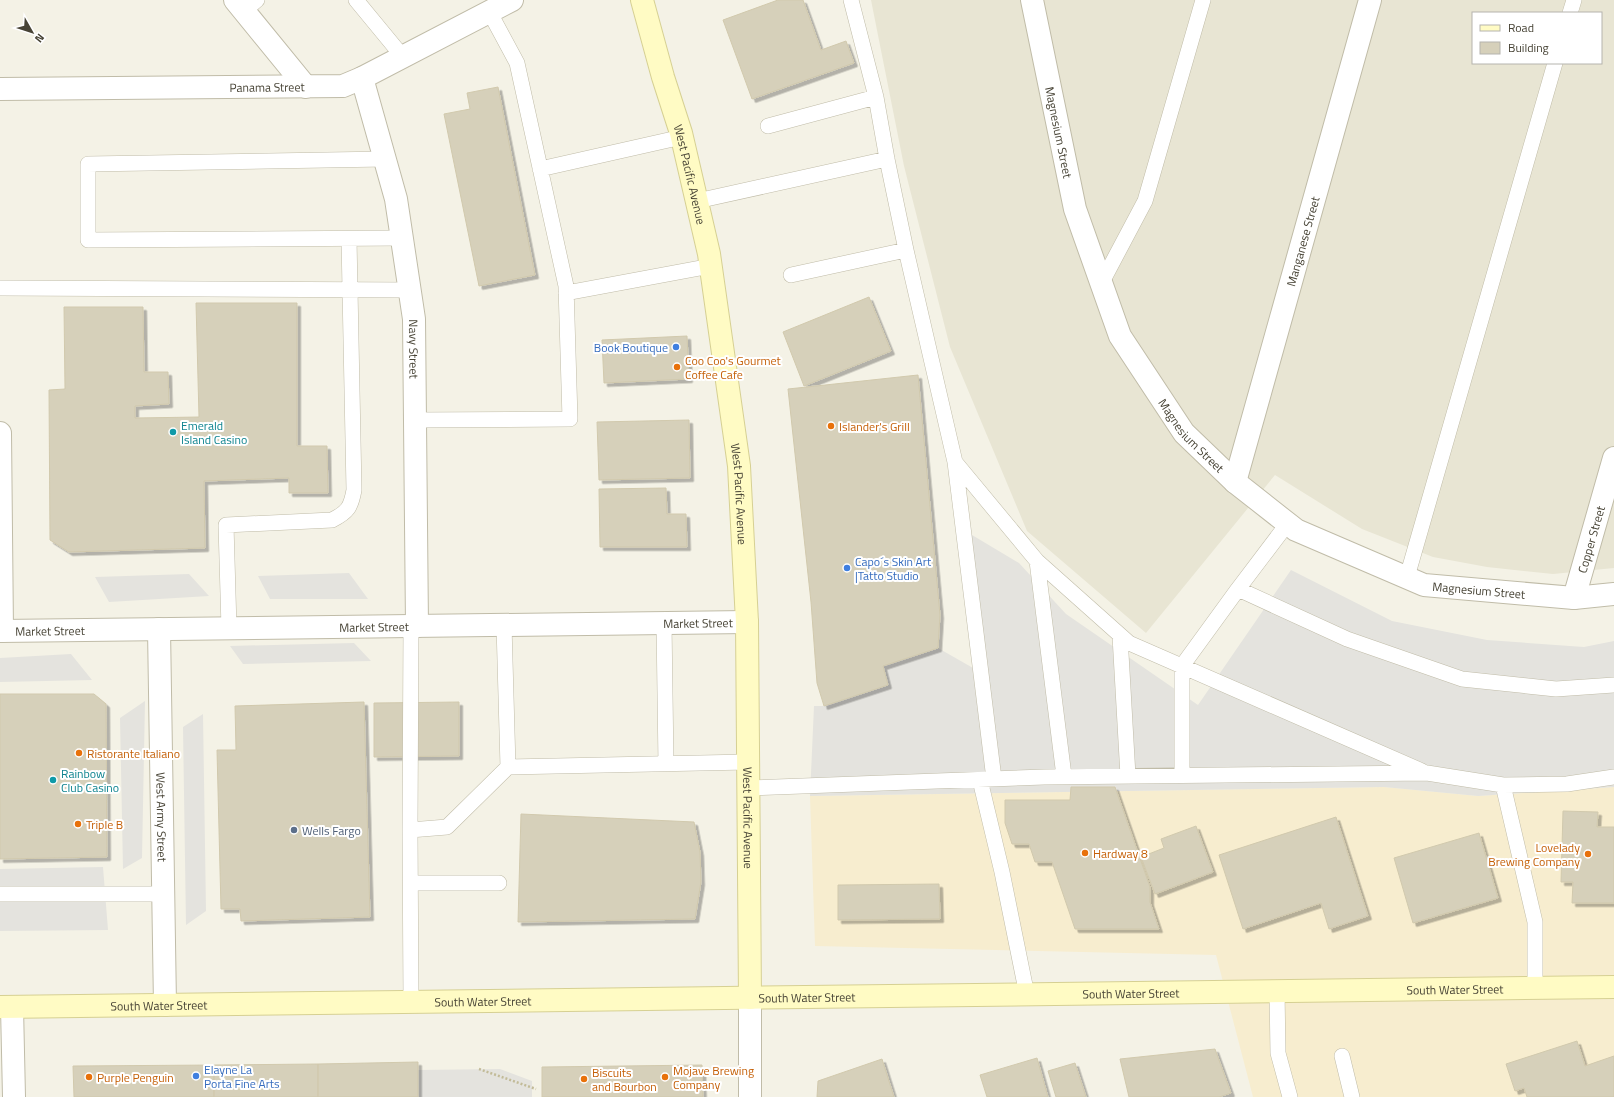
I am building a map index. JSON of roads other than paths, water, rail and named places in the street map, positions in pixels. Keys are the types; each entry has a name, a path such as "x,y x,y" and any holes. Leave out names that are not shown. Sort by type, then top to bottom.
{"main road":[{"name":"West Pacific Avenue","path":"642,0 663,77 682,137 711,266 739,466 747,622 750,998"},
{"name":"South Water Street","path":"6,1007 1614,987"}],"street":[{"name":"Panama Street","path":"0,89 343,86 362,78 512,0"},
{"name":"Magnesium Street","path":"1032,0 1075,209 1101,284 1120,336 1184,433 1235,482 1296,530 1424,585 1574,598 1614,594"},
{"name":"Manganese Street","path":"1235,482 1370,0"},
{"path":"245,4 306,87"},
{"name":"Navy Street","path":"362,78 396,199 414,319 414,626"},
{"path":"0,433 1,631"},
{"name":"Copper Street","path":"1574,598 1614,458"},
{"name":"Market Street","path":"1,631 747,622"},
{"name":"West Army Street","path":"159,629 165,1005"},
{"path":"750,998 750,1097"},
{"path":"6,1007 14,1097"}],"lane":[{"path":"356,0 403,57"},
{"path":"852,0 876,97 906,250 955,462 987,779 1002,872 1027,995"},
{"path":"1101,284 1145,201 1203,0"},
{"path":"1570,12 1574,0"},
{"path":"415,420 570,419 566,293 517,63 489,11"},
{"path":"1407,578 1556,64"},
{"path":"768,126 876,97"},
{"path":"540,169 682,137"},
{"path":"385,159 88,164 88,240 402,238"},
{"path":"697,201 887,159"},
{"path":"229,628 226,525 332,520 344,514 351,504 354,490 350,239"},
{"path":"790,275 906,250"},
{"path":"566,293 711,266"},
{"path":"0,288 409,290"},
{"path":"955,462 1038,561 1129,643 1427,773"},
{"path":"1182,775 1182,666 1288,523"},
{"path":"1038,561 1064,776"},
{"path":"1238,589 1347,639 1462,679 1556,689 1614,685"},
{"path":"664,623 666,764"},
{"path":"504,625 508,767"},
{"path":"412,1002 410,830 414,626"},
{"path":"1120,636 1128,776"},
{"path":"410,830 447,827 508,767 748,762"},
{"path":"748,788 1064,776 1427,773 1503,785 1567,784 1614,777"},
{"path":"1503,785 1535,922 1535,988"},
{"path":"411,883 499,883"},
{"path":"0,894 164,894"},
{"path":"1277,991 1278,1053 1290,1097"},
{"path":"1342,1056 1352,1097"}],"place":[{"name":"Book Boutique","path":"676,347"},
{"name":"Coo Coo's Gourmet Coffee Cafe","path":"677,367"},
{"name":"Islander's Grill","path":"831,426"},
{"name":"Emerald Island Casino","path":"173,432"},
{"name":"Capo´s Skin Art |Tatto Studio","path":"847,568"},
{"name":"Ristorante Italiano","path":"79,753"},
{"name":"Rainbow Club Casino","path":"53,780"},
{"name":"Triple B","path":"78,824"},
{"name":"Wells Fargo","path":"294,830"},
{"name":"Hardway 8","path":"1085,853"},
{"name":"Lovelady Brewing Company","path":"1588,854"},
{"name":"Elayne La Porta Fine Arts","path":"196,1076"},
{"name":"Purple Penguin","path":"89,1077"},
{"name":"Mojave Brewing Company","path":"665,1077"},
{"name":"Biscuits and Bourbon","path":"584,1079"}]}
